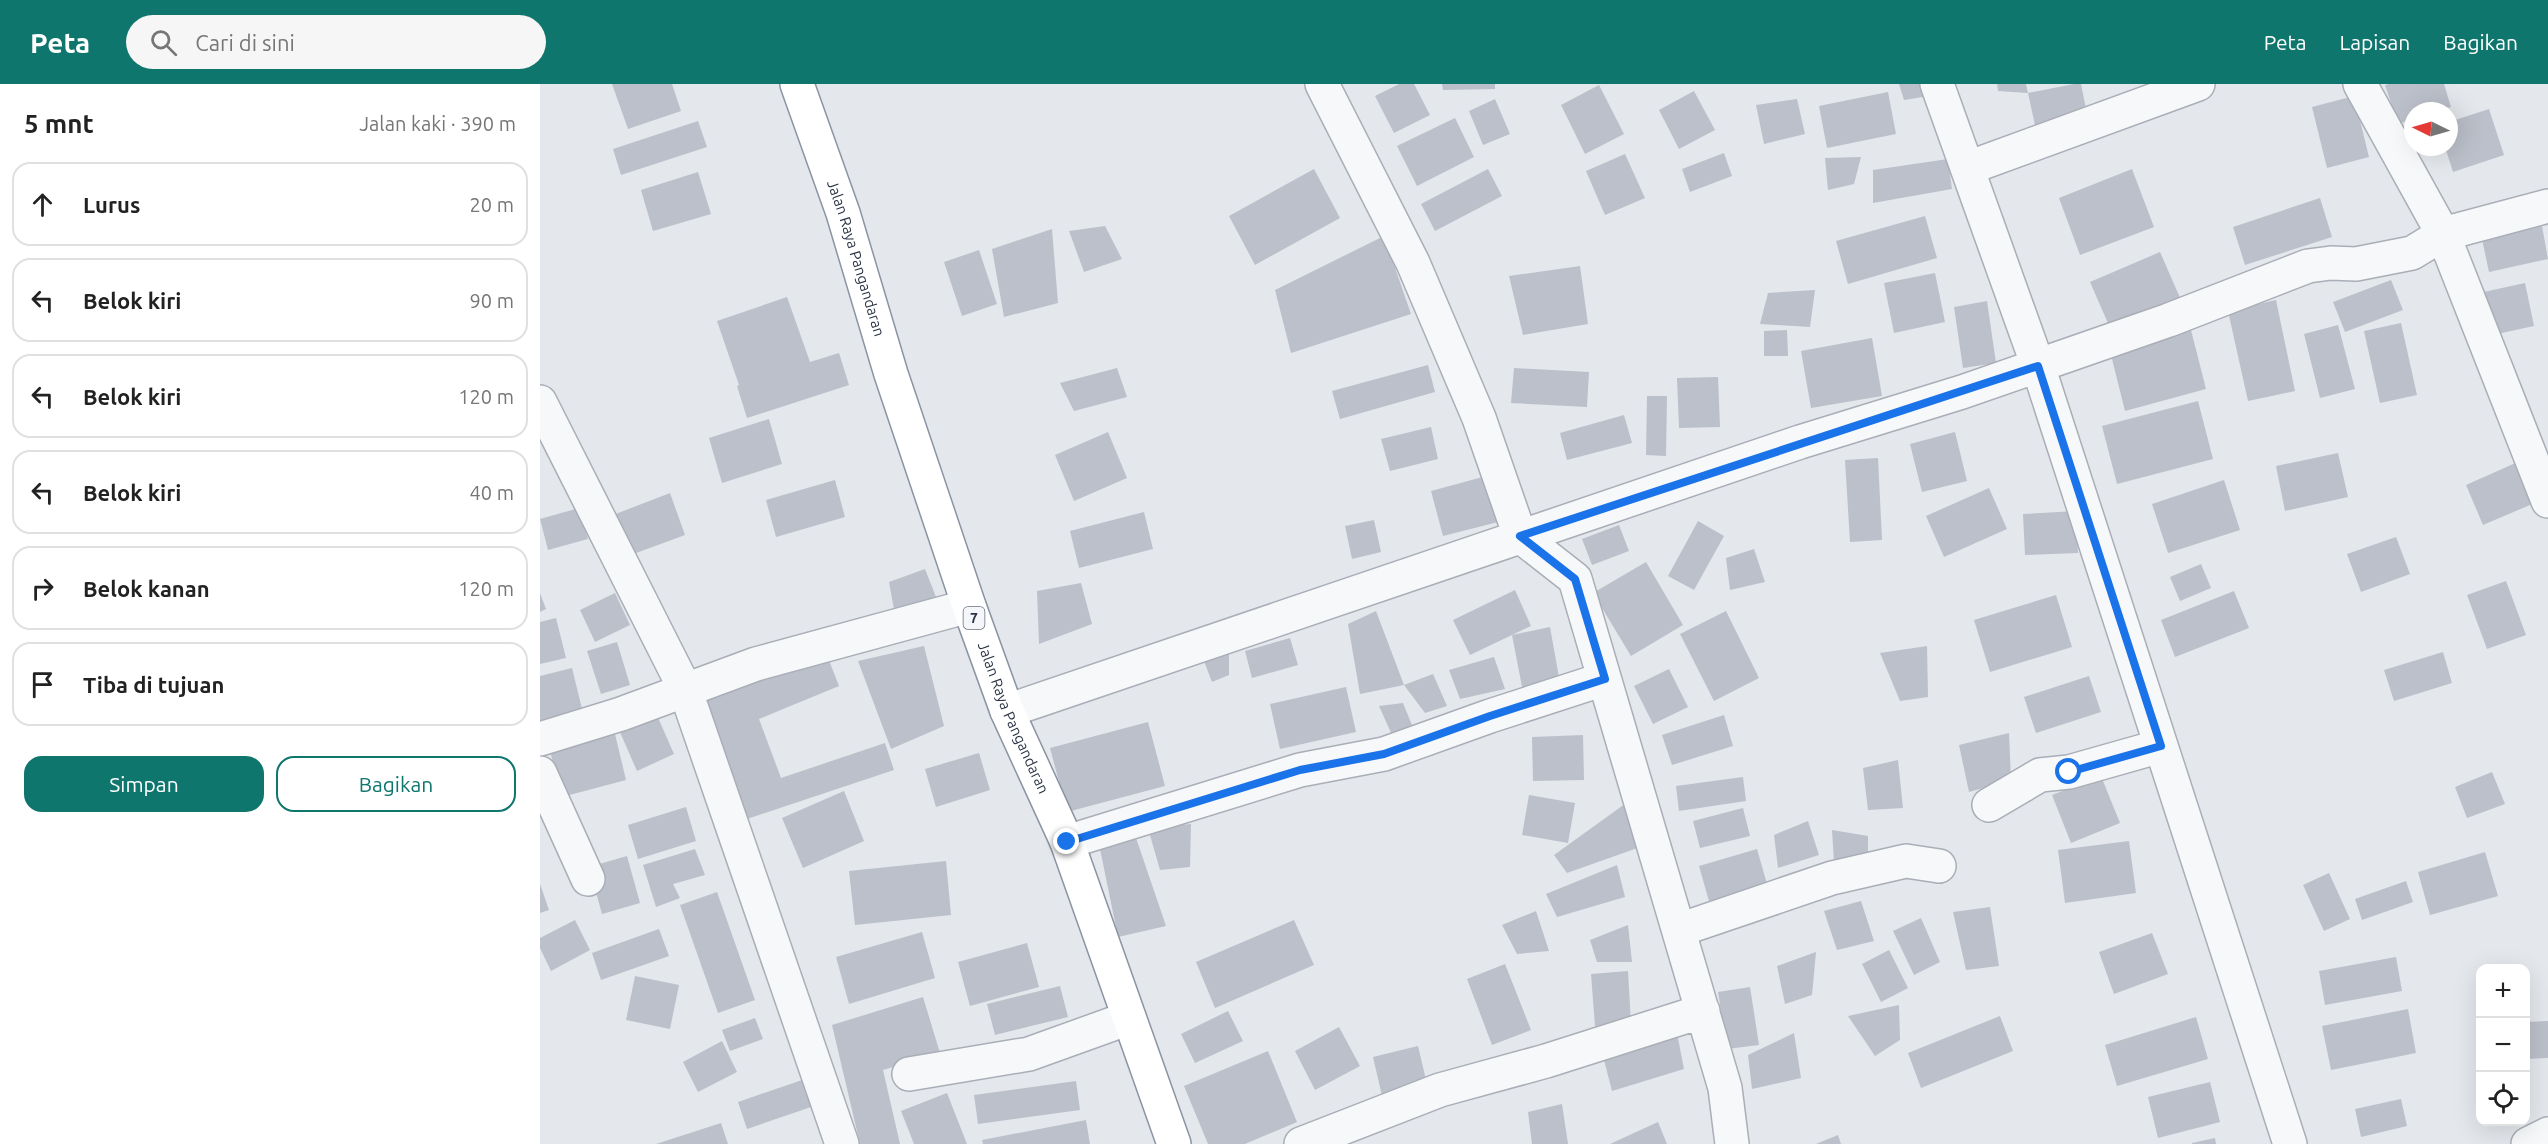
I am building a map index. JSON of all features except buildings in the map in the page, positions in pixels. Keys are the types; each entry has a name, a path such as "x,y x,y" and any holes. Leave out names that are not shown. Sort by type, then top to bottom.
{"highway":[{"name":"Jalan Raya Pangandaran","path":"797,84 843,213 891,374 969,606 1007,711 1067,842 1174,1144"}],"street":[{"path":"1322,84 1413,263 1479,418 1520,536 1575,579 1725,1088 1732,1144"},
{"path":"1937,84 2038,366 2290,1144"},
{"path":"1968,168 2198,84"},
{"path":"2360,84 2443,234 2548,501"},
{"path":"1007,711 1520,536 2038,366 2169,320 2308,266 2331,262 2356,264 2412,253 2443,234 2548,206"},
{"path":"540,402 685,689 842,1144"},
{"path":"540,739 621,714 756,664 969,606"},
{"path":"1067,842 1300,770 1384,754 1490,716 1605,679"},
{"path":"1989,805 2040,775 2069,772 2161,746"},
{"path":"540,773 588,879"},
{"path":"1679,930 1832,878 1906,861 1938,866"},
{"path":"1301,1144 1440,1090 1546,1061 1702,1011"},
{"path":"909,1074 1029,1054 1129,1018"},
{"path":"2528,1144 2548,1134"}],"route":[{"path":"1067,842 1300,770 1384,754 1490,716 1605,679 1575,579 1520,536 1800,442 2038,366 2161,746 2069,772"}]}
